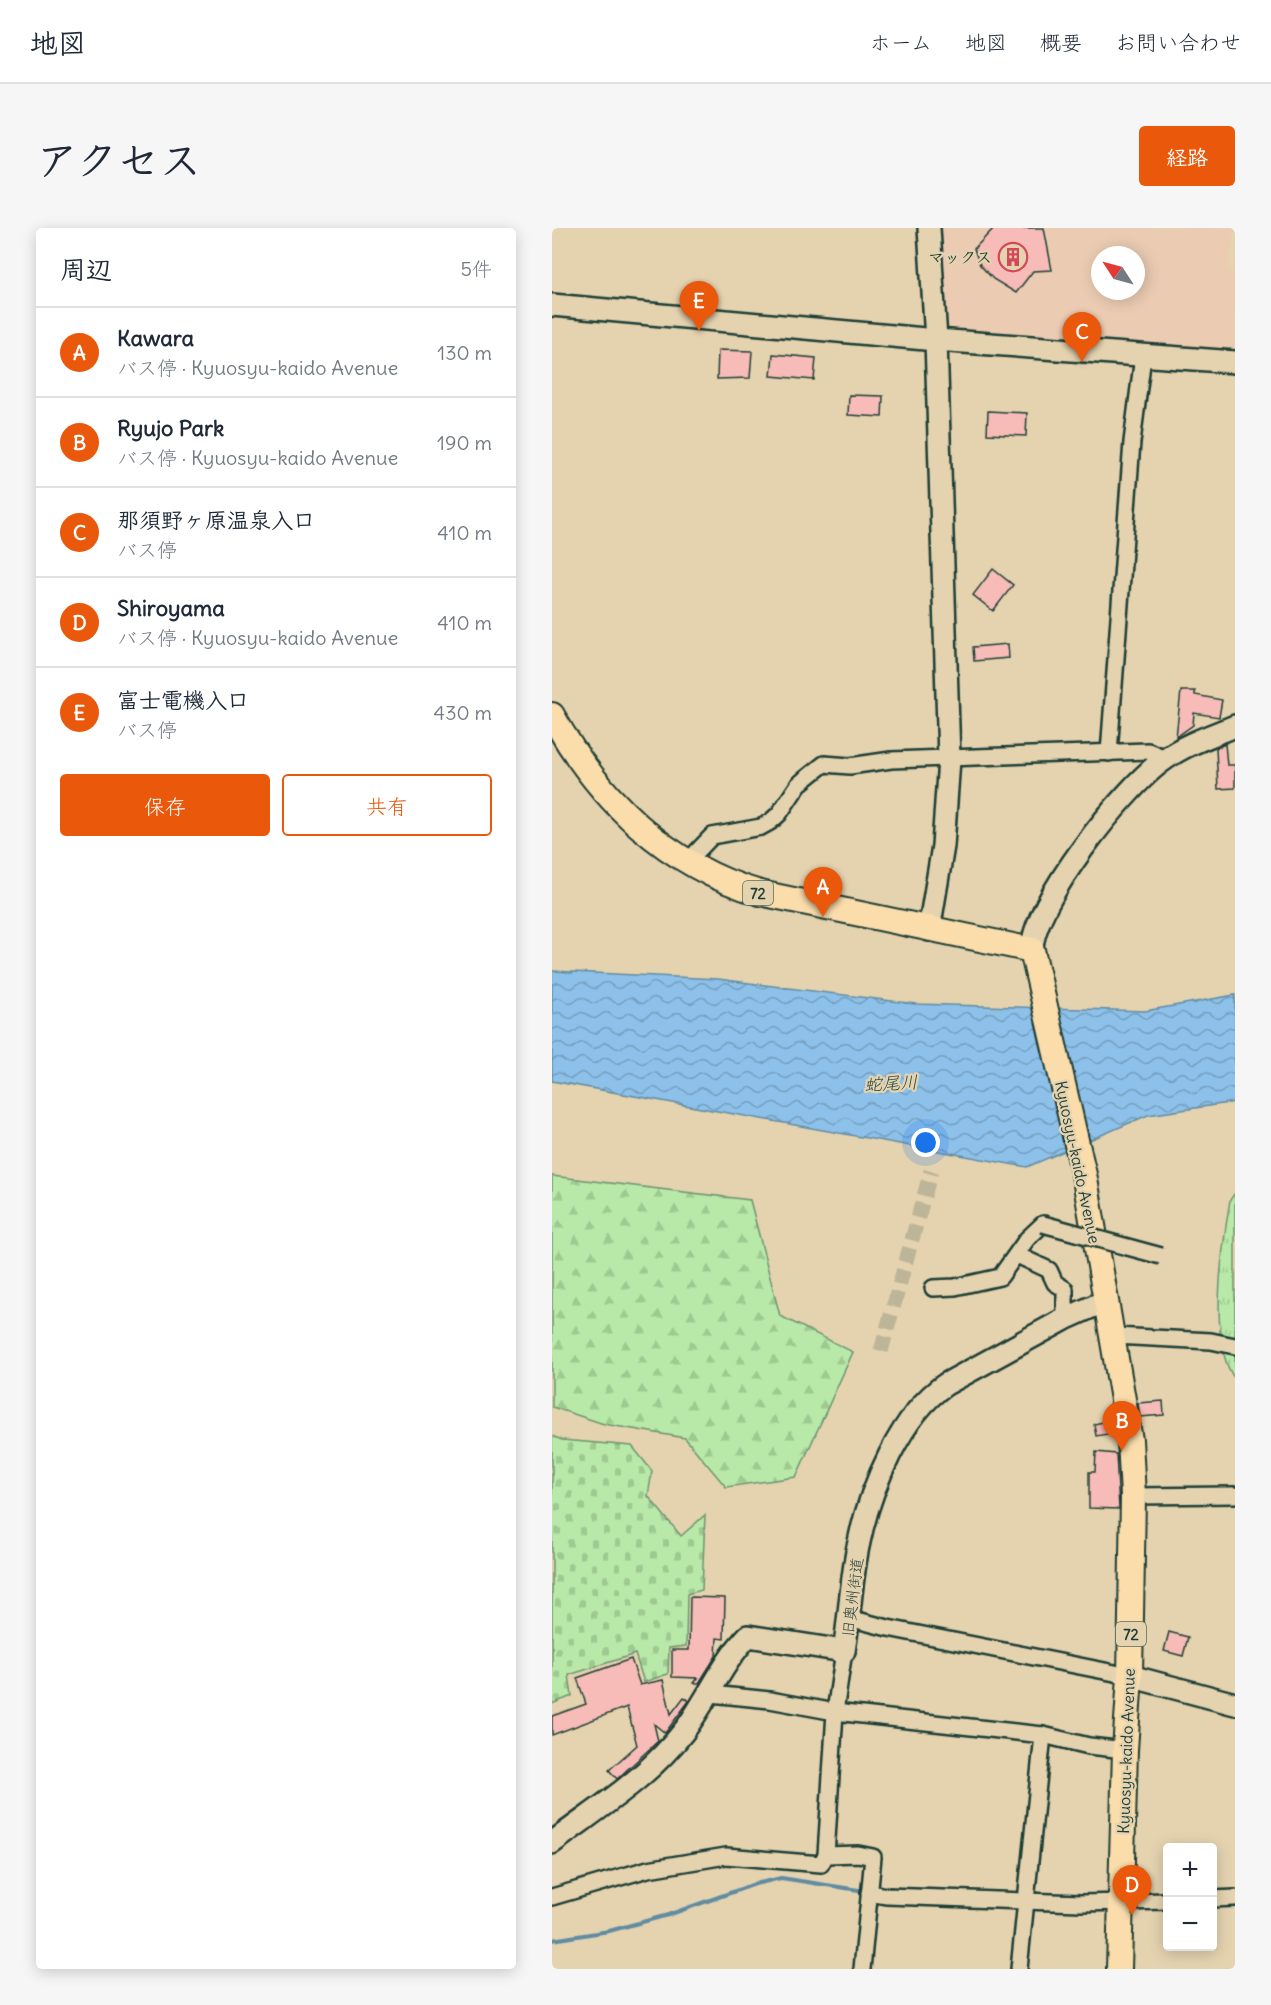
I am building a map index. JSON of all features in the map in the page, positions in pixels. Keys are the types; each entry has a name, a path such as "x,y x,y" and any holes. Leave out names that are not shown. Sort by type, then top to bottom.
{"main road":[{"name":"72","path":"552,715 561,731 619,808 640,829 687,862 728,884 929,930 1032,950"},
{"name":"Kyuosyu-kaido Avenue","path":"1032,950 1036,976 1085,1179 1105,1301 1114,1336 1130,1440 1133,1496 1130,1676 1125,1749 1119,1969"}],"street":[{"path":"929,228 936,340 949,759 943,846 929,930"},
{"path":"552,305 936,340 1235,362"},
{"path":"1109,753 1132,442 1143,356"},
{"path":"1032,950 1034,930 1042,915 1085,847 1126,793 1165,758 1188,745 1235,726"},
{"path":"687,862 712,836 761,827 770,822 779,814 799,784 824,764 850,766 891,760 1148,751 1165,758"},
{"path":"933,1288 955,1287 1000,1277 1035,1229 1043,1224 1161,1256"},
{"path":"1017,1255 1049,1270 1054,1283 1065,1288 1065,1319"},
{"name":"旧奥州街道","path":"826,1855 835,1712 858,1543 866,1514 893,1451 915,1410 930,1395 1065,1319 1105,1301"},
{"path":"1114,1336 1211,1341 1235,1346"},
{"path":"1133,1496 1235,1495"},
{"path":"849,1618 900,1631 1130,1676 1235,1704"},
{"path":"552,1843 636,1782 683,1733 711,1694 733,1651 748,1636 844,1651"},
{"path":"711,1694 770,1700 835,1712 1043,1735 1089,1746 1125,1749"},
{"path":"1019,1969 1043,1735"},
{"path":"552,1897 648,1869 726,1856 821,1864 826,1855 858,1854 873,1857 862,1969"},
{"path":"869,1893 887,1896 1121,1904 1163,1900"},
{"path":"1217,1899 1235,1898"}],"shaded area":[{"path":"940,228 1235,228 1228,270 1235,274 1235,350 945,331"}],"green space":[{"path":"552,1176 750,1200 780,1316 853,1352 796,1477 726,1487 685,1438 604,1424 552,1407"},
{"path":"1235,1193 1235,1379 1226,1363 1221,1342 1219,1292 1230,1200"},
{"path":"552,1436 562,1440 632,1446 652,1471 648,1496 681,1536 705,1515 702,1590 687,1594 686,1646 669,1648 668,1674 644,1682 635,1654 569,1675 572,1696 552,1704"}],"water":[{"name":"蛇尾川","path":"552,971 718,979 916,1004 1145,1011 1235,995 1235,1102 1148,1115 1027,1167 552,1081"}],"building":[{"name":"マックス","path":"994,228 1044,228 1052,270 1033,271 1016,293 993,279 980,265 974,249"},
{"path":"718,350 752,351 750,378 717,379"},
{"path":"773,354 816,358 814,380 771,376"},
{"path":"849,395 883,396 882,417 848,415"},
{"path":"988,411 1027,413 1026,436 987,434"},
{"path":"993,569 1013,585 993,611 973,595"},
{"path":"1008,644 1009,658 974,661 973,647"},
{"path":"1181,691 1195,691 1195,695 1222,700 1219,717 1194,713 1193,725 1176,737"},
{"path":"1225,744 1227,765 1235,765 1235,788 1218,789 1216,748"},
{"path":"1163,1401 1164,1415 1140,1417 1138,1403"},
{"path":"1112,1420 1114,1433 1096,1436 1094,1424"},
{"path":"1096,1452 1116,1454 1119,1509 1089,1508 1089,1472 1095,1472"},
{"path":"690,1597 725,1598 724,1639 717,1638 716,1656 699,1683 694,1683 698,1678 672,1677 672,1650 689,1650"},
{"path":"1169,1632 1188,1637 1183,1656 1164,1651"},
{"path":"631,1659 640,1685 663,1680 671,1714 684,1697 689,1701 665,1733 654,1724 658,1741 617,1779 609,1770 637,1745 627,1707 552,1735 552,1716 586,1704 577,1678"}],"waterway":[{"path":"552,1940 609,1931 668,1915 755,1884 781,1878 865,1891"}],"tunnel":[{"path":"881,1351 931,1171"}],"place":[{"name":"マックス","path":"1013,257"},
{"name":"富士電機入口","path":"699,331"},
{"name":"那須野ヶ原温泉入口","path":"1082,362"},
{"name":"Kawara","path":"823,917"},
{"name":"Ryujo Park","path":"1122,1451"},
{"name":"Shiroyama","path":"1132,1915"}]}
